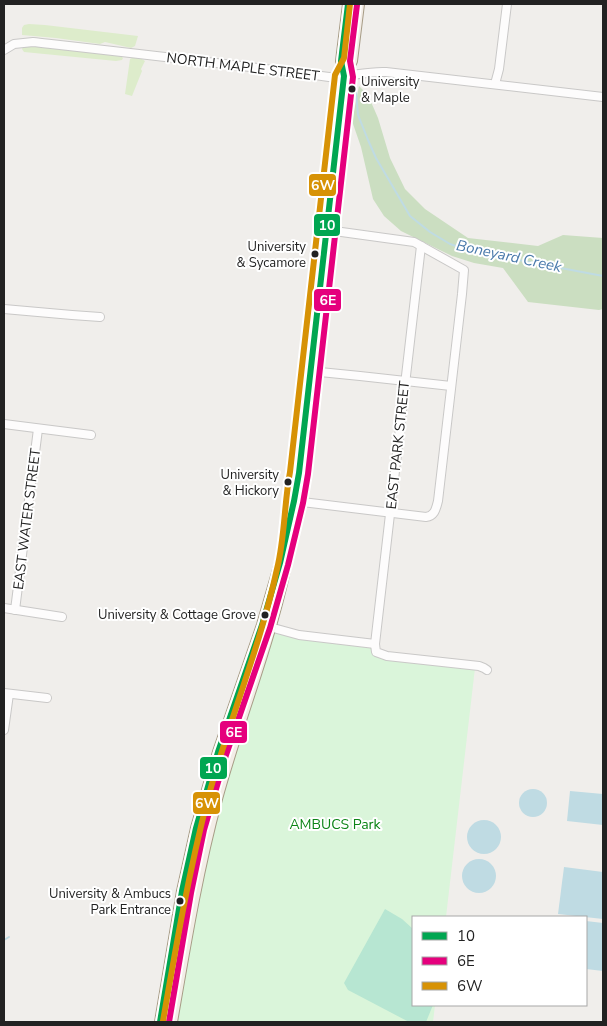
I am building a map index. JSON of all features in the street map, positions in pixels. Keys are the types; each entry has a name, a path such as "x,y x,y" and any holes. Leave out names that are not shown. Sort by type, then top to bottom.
{"main road":[{"path":"172,1022 207,835 266,626 294,501 300,464 344,76 342,61 348,4"},
{"path":"344,76 352,61 359,4"},
{"path":"160,1022 182,891 196,828 218,752 266,626"}],"street":[{"path":"495,84 499,68 507,4"},
{"name":"NORTH MAPLE STREET","path":"4,50 14,44 33,42 329,77 373,71 603,97"},
{"path":"294,501 424,517 431,516 436,509 452,386 464,270 414,242 327,230"},
{"name":"EAST PARK STREET","path":"375,644 421,246"},
{"path":"4,309 100,317"},
{"path":"310,372 452,386"},
{"path":"4,424 91,434"},
{"name":"EAST WATER STREET","path":"15,610 38,428"},
{"path":"4,608 62,617"},
{"path":"266,626 299,635 375,644 376,652 388,656 479,666 487,670"},
{"path":"4,730 7,694 46,698"}],"green space":[{"path":"24,25 138,36 135,46 131,48 105,42 100,44 22,35 22,28"},
{"path":"24,45 111,55 119,54 123,58 116,61 24,52 22,49"},
{"path":"134,57 145,61 132,96 125,94 130,59"},
{"path":"359,86 368,95 378,118 390,158 405,189 425,209 468,238 538,246 563,235 603,238 603,309 528,302 503,268 474,263 452,256 401,231 384,216 373,199 361,147 352,121"},
{"name":"AMBUCS Park","path":"271,627 375,644 377,652 475,668 446,916 412,916 412,1006 435,1006 433,1022 172,1022 198,874"},
{"path":"385,909 402,919 412,928 412,1006 433,1006 426,1022 409,1022 348,990 344,983"}],"water":[{"path":"533,789 543,793 547,803 543,813 533,817 523,813 519,803 523,793"},
{"path":"570,791 603,794 603,825 567,821"},
{"path":"484,820 491,821 496,825 500,830 500,844 496,849 491,853 484,854 477,853 472,849 468,844 467,837 468,830 472,825 477,821"},
{"path":"479,859 486,860 491,864 495,869 495,883 491,888 486,892 479,893 472,892 467,888 463,883 462,876 463,869 467,864 472,860"},
{"path":"564,867 603,872 603,919 558,914"},
{"path":"587,921 603,923 603,971 587,969"}],"waterway":[{"name":"Boneyard Creek","path":"356,92 358,115 376,158 410,216 430,232 450,244 471,251 603,276"},
{"path":"4,940 9,937"}],"transit line":[{"name":"10","path":"160,1022 182,891 196,828 218,752 262,625 280,563 294,501 299,473 344,76 341,61 348,4"},
{"name":"6W","path":"163,1021 201,825 225,741 262,627 280,557 335,75 344,58 350,4"},
{"name":"6E","path":"169,1022 204,830 226,755 270,628 303,503 308,474 353,77 350,61 357,5"}],"place":[{"name":"University & Maple","path":"352,89"},
{"name":"University & Sycamore","path":"315,254"},
{"name":"University & Hickory","path":"288,482"},
{"name":"University & Cottage Grove","path":"265,615"},
{"name":"University & Ambucs Park Entrance","path":"180,901"}]}
